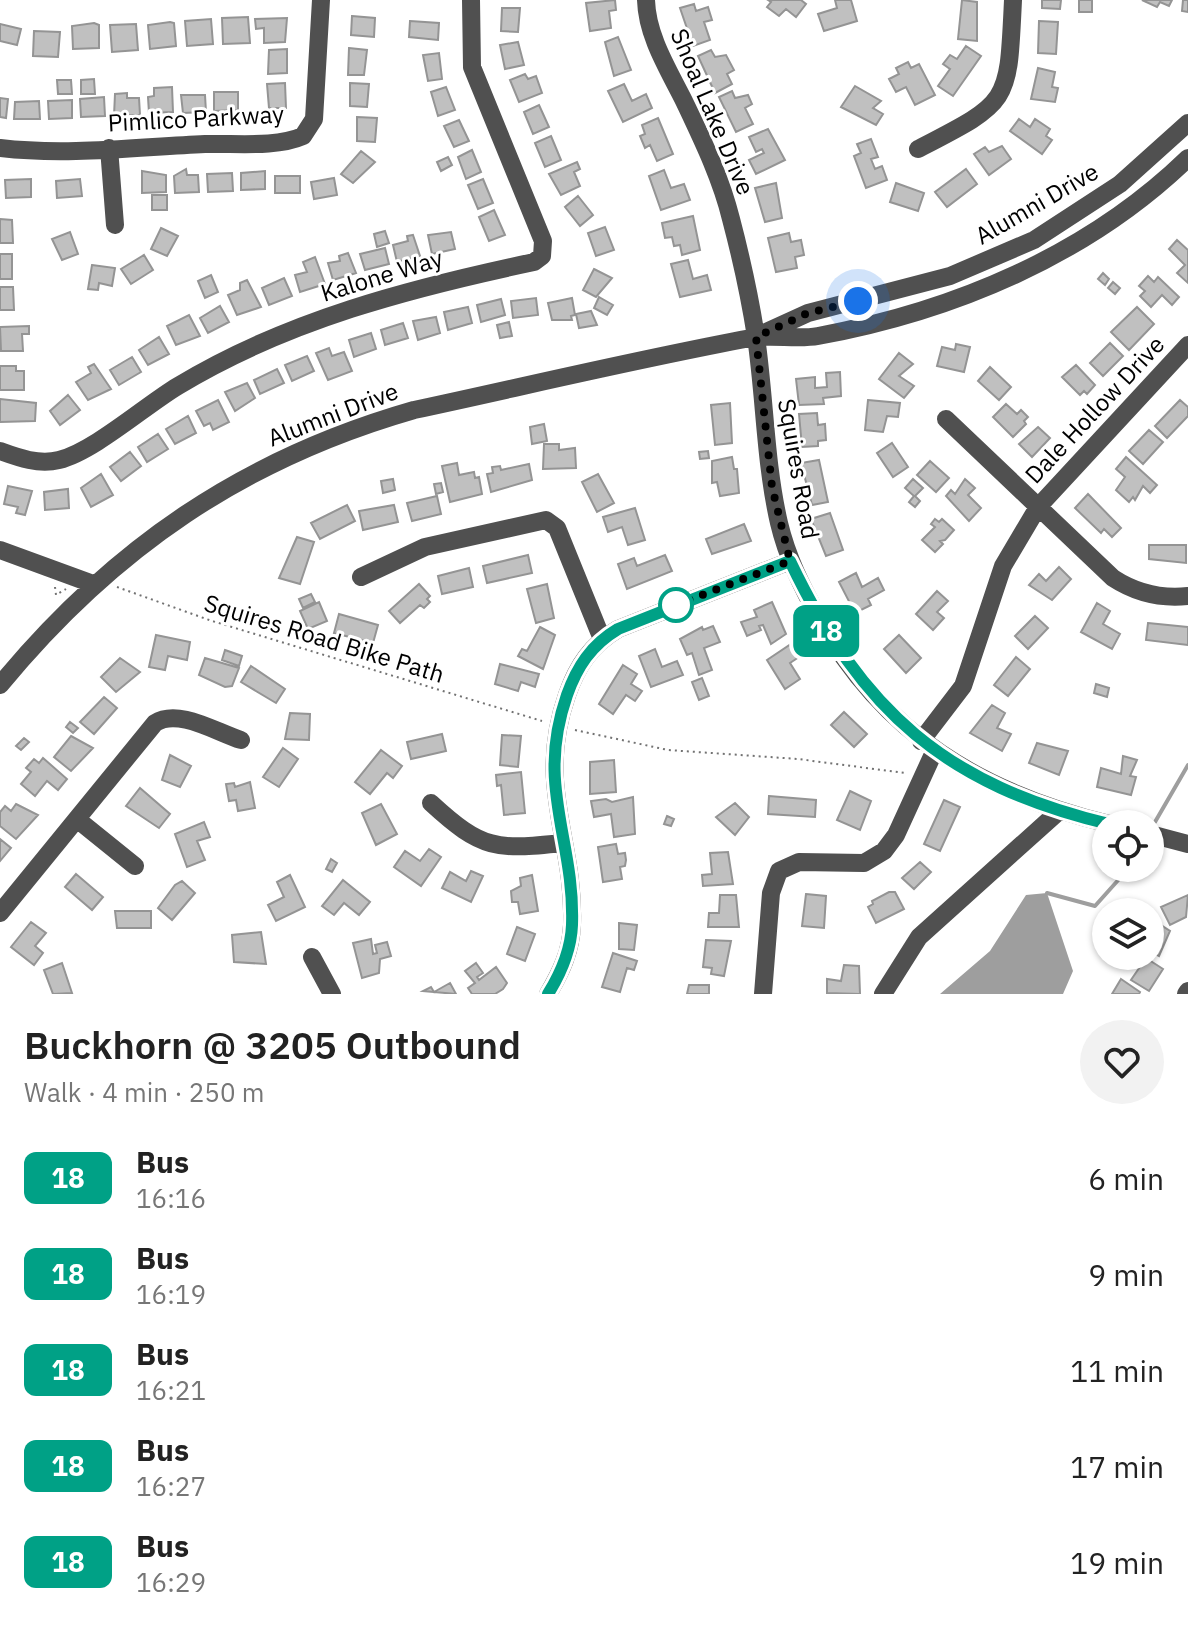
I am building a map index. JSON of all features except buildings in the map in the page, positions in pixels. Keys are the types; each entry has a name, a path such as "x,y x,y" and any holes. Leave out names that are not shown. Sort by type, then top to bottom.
{"street":[{"name":"Pimlico Parkway","path":"0,148 32,151 109,148 284,141 303,136 314,119 321,0"},
{"name":"Kalone Way","path":"0,451 29,460 60,460 89,446 180,385 285,333 392,295 534,262 542,256 543,241 472,67 471,0"},
{"name":"Shoal Lake Drive","path":"646,0 656,45 720,181 756,337"},
{"path":"918,149 971,122 1004,91 1010,58 1013,0"},
{"name":"Alumni Drive","path":"756,337 808,313 950,276 1034,240 1120,184 1188,123"},
{"path":"109,148 115,225"},
{"name":"Alumni Drive","path":"0,685 66,609 160,530 236,481 292,453 359,426 414,410 756,337 815,337 978,291 1030,268 1105,225 1188,158"},
{"name":"Squires Road","path":"756,337 772,487 790,561 832,641 849,666 928,746 998,789 1058,812 1092,820"},
{"name":"Dale Hollow Drive","path":"763,994 771,893 779,871 799,862 851,865 876,857 896,835 923,776 928,746 963,686 1003,566 1038,507 1188,345"},
{"path":"946,419 1038,507"},
{"name":"Dale Hollow Drive","path":"1038,507 1096,564 1129,588 1164,597 1188,596"},
{"path":"361,577 425,547 546,520 557,528 602,639"},
{"path":"0,550 93,584"},
{"path":"548,994 566,959 572,927 552,769 557,726 574,677 602,639 633,622 790,561"},
{"path":"0,913 78,820 145,731 163,718 178,717 241,740"},
{"path":"431,803 458,828 492,846 517,848 563,843"},
{"path":"883,994 919,937 1058,812"},
{"path":"78,820 135,866"},
{"path":"1164,838 1188,844"},
{"path":"312,957 332,994"}],"path":[{"name":"Squires Road Bike Path","path":"93,584 112,584 212,621 548,723"},
{"path":"569,729 668,750 798,759 923,776"}],"shaded area":[{"path":"1047,893 1073,971 1063,994 940,994 990,951 1026,895"}],"waterway":[{"path":"1162,810 1188,765"},
{"path":"1047,893 1095,906 1116,882"}],"bus line":[{"name":"18","path":"548,994 566,959 572,927 570,893 554,791 553,749 561,712 581,664 602,639 618,629 790,561 832,641 849,666 885,707 921,741 934,752 998,789 1058,812 1092,820"}],"route":[{"path":"676,605 790,561 780,526 766,448 756,337 808,313 858,301"}]}
